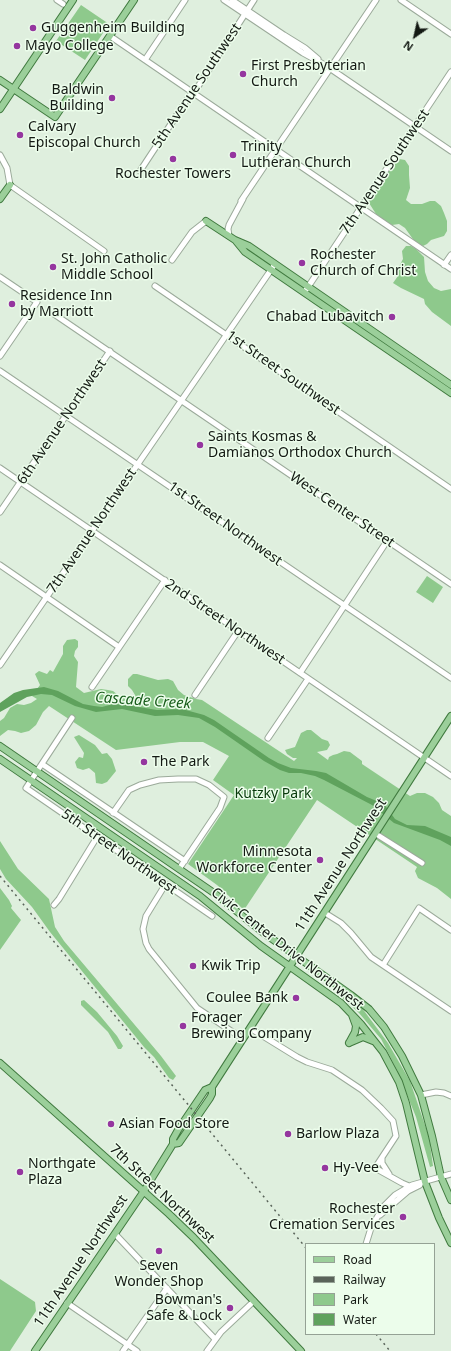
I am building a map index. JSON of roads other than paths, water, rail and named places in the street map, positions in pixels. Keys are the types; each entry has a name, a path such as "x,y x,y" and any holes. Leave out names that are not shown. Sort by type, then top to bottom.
{"main road":[{"path":"0,109 73,0"},
{"path":"0,80 55,117 134,0"},
{"path":"0,199 10,185"},
{"path":"206,221 232,238 242,249 308,286 451,384"},
{"path":"273,267 304,292 451,393"},
{"name":"11th Avenue Northwest","path":"35,1351 144,1191 173,1144 179,1143 210,1098 212,1094 212,1087 451,716"},
{"name":"Civic Center Drive Northwest","path":"0,746 214,893 296,957 351,995 377,1018 402,1056 421,1095 442,1177 451,1200"},
{"name":"Civic Center Drive Northwest","path":"0,759 200,896 247,934 341,1003 368,1031 390,1064 399,1082 406,1103 425,1182 439,1218 451,1243"},
{"path":"351,1013 356,1026 355,1032 349,1044 364,1037 377,1043"},
{"name":"7th Street Northwest","path":"1,1065 144,1191 194,1238 301,1351"}],"street":[{"path":"57,0 63,4"},
{"path":"145,60 185,0"},
{"path":"224,0 246,12"},
{"path":"232,0 246,12 303,53 325,65 451,151"},
{"name":"5th Avenue Southwest","path":"140,171 254,0"},
{"path":"232,238 228,229 229,225 243,199 376,0"},
{"path":"402,0 451,34"},
{"path":"110,36 451,269"},
{"name":"7th Avenue Southwest","path":"304,292 451,72"},
{"path":"0,155 7,168 10,185 104,252"},
{"path":"172,260 192,232 206,221"},
{"path":"444,265 451,255"},
{"path":"182,401 273,267"},
{"path":"0,277 37,302 0,356"},
{"name":"1st Street Southwest","path":"154,286 228,335 451,489"},
{"name":"West Center Street","path":"54,314 451,584"},
{"name":"6th Avenue Northwest","path":"0,512 110,351"},
{"name":"1st Street Northwest","path":"0,371 451,678"},
{"name":"7th Avenue Northwest","path":"1,662 47,598 182,401"},
{"name":"2nd Street Northwest","path":"0,468 451,776"},
{"path":"300,673 387,541"},
{"path":"0,565 119,647"},
{"path":"92,687 165,580"},
{"path":"195,695 238,631"},
{"path":"268,738 308,679"},
{"path":"31,780 72,718"},
{"name":"5th Street Northwest","path":"42,764 185,861"},
{"path":"113,813 129,790 140,785 159,780 178,778 196,779 209,785 224,797 220,808 179,869"},
{"name":"5th Street Northwest","path":"31,780 26,788 212,916"},
{"path":"376,834 422,863"},
{"path":"54,905 97,837"},
{"path":"165,885 146,916 143,929 149,949 197,1008 243,1039"},
{"path":"383,966 419,908 451,930"},
{"path":"325,913 351,933 371,957 451,1011"},
{"path":"250,1028 297,1057 312,1064 332,1070 370,1097 393,1121 396,1136 375,1168 409,1186"},
{"path":"421,1095 436,1092 451,1096"},
{"path":"383,1157 382,1163 389,1175"},
{"path":"366,1243 371,1228 383,1207 395,1195 409,1186 451,1174"},
{"path":"379,1216 408,1191 425,1182"},
{"path":"115,1234 215,1339"},
{"path":"123,1351 167,1288"},
{"path":"207,1351 215,1339 254,1301"},
{"path":"67,1303 137,1351"}],"water":[{"path":"44,687 58,691 83,704 94,706 102,707 113,704 157,710 182,709 204,715 214,720 278,763 291,768 326,773 367,797 384,804 395,819 407,825 425,826 451,837 451,846 440,840 394,823 372,805 315,776 301,773 289,773 280,770 199,718 178,715 155,716 122,709 96,712 75,706 52,695 41,694 27,697 0,712 0,703 14,693"}],"railway":[{"path":"0,876 305,1247"},
{"path":"377,1335 390,1351"}],"place":[{"name":"Guggenheim Building","path":"33,28"},
{"name":"Mayo College","path":"17,46"},
{"name":"First Presbyterian Church","path":"243,74"},
{"name":"Baldwin Building","path":"112,98"},
{"name":"Calvary Episcopal Church","path":"20,135"},
{"name":"Trinity Lutheran Church","path":"233,155"},
{"name":"Rochester Towers","path":"173,159"},
{"name":"Rochester Church of Christ","path":"302,263"},
{"name":"St. John Catholic Middle School","path":"53,267"},
{"name":"Residence Inn by Marriott","path":"12,304"},
{"name":"Chabad Lubavitch","path":"392,317"},
{"name":"Saints Kosmas & Damianos Orthodox Church","path":"200,445"},
{"name":"The Park","path":"144,762"},
{"name":"Minnesota Workforce Center","path":"320,860"},
{"name":"Kwik Trip","path":"193,966"},
{"name":"Coulee Bank","path":"296,998"},
{"name":"Forager Brewing Company","path":"183,1026"},
{"name":"Asian Food Store","path":"111,1124"},
{"name":"Barlow Plaza","path":"288,1134"},
{"name":"Hy-Vee","path":"325,1168"},
{"name":"Northgate Plaza","path":"20,1172"},
{"name":"Rochester Cremation Services","path":"403,1217"},
{"name":"Seven Wonder Shop","path":"159,1251"},
{"name":"Bowman's Safe & Lock","path":"230,1308"}],"water label":[{"name":"Cascade Creek","path":"143,701"}],"park label":[{"name":"Kutzky Park","path":"273,794"}]}
